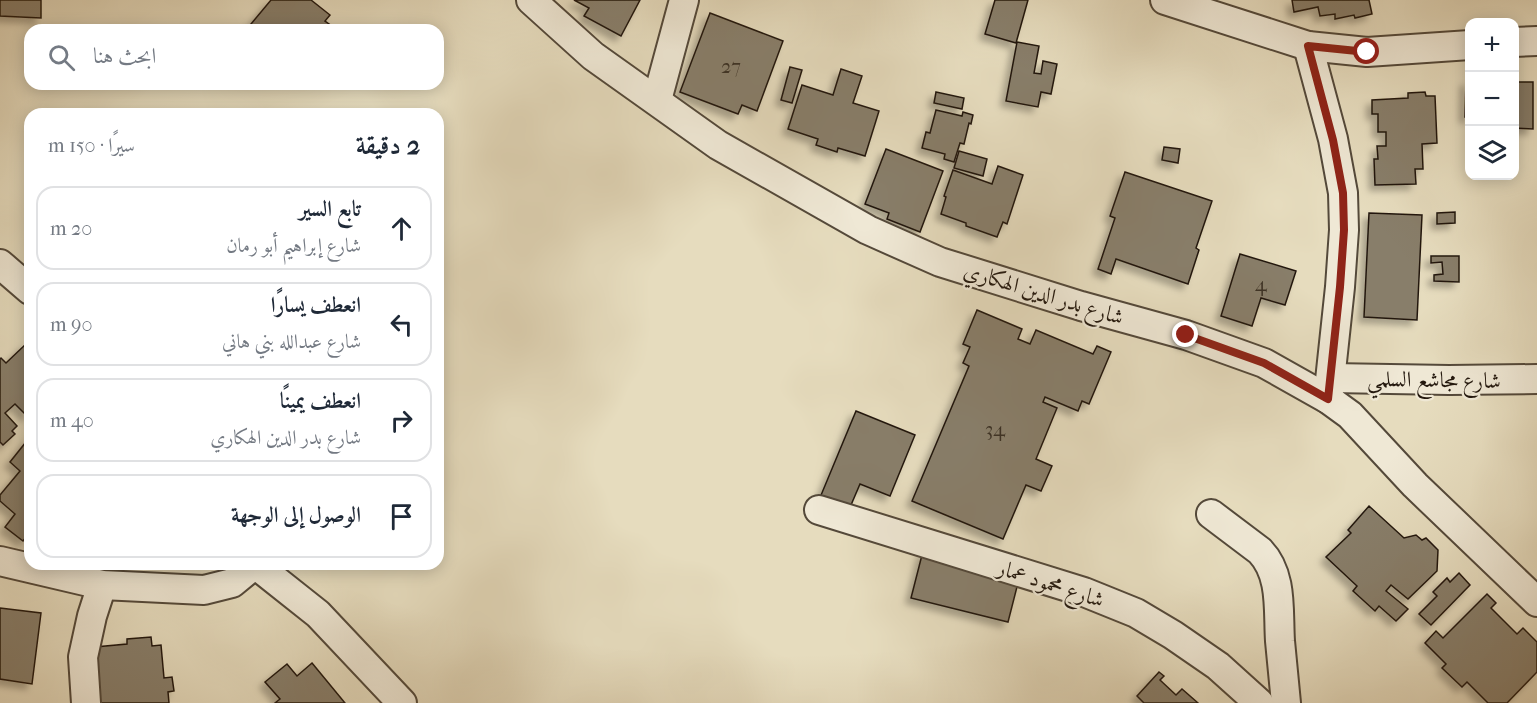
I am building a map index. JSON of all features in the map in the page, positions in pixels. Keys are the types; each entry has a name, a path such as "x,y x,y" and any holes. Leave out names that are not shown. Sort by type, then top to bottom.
{"street":[{"name":"شارع بدر الدين الهكاري","path":"531,0 593,56 718,145 868,230 940,262 1186,335 1329,388 1350,415 1414,484 1537,602"},
{"path":"657,100 684,0"},
{"path":"1165,0 1308,46 1367,52 1465,45"},
{"path":"1519,42 1537,41"},
{"path":"1308,46 1333,140 1343,193 1344,230 1340,287 1329,388"},
{"path":"0,264 24,285"},
{"name":"شارع مجاشع السلمي","path":"1329,388 1449,380 1537,379"},
{"name":"شارع محمود عمار","path":"819,510 1084,592 1136,613 1218,666 1259,703"},
{"path":"1211,514 1260,551 1274,572 1286,703"},
{"path":"0,561 24,567"},
{"path":"38,570 102,585 204,590 232,583 248,570"},
{"path":"263,570 318,614 402,703"},
{"path":"86,703 84,657 92,615 102,585"}],"building":[{"path":"0,0 41,0 41,18 0,16"},
{"path":"271,0 311,0 330,15 325,21 329,24 251,24"},
{"path":"574,0 640,0 621,36 584,16 589,8"},
{"path":"995,0 1028,0 1016,43 985,34"},
{"path":"1292,0 1369,0 1372,14 1335,19 1335,14 1320,16 1318,7 1294,12"},
{"path":"710,13 783,41 757,111 742,105 738,114 680,92"},
{"path":"1017,42 1039,46 1034,73 1041,74 1043,61 1057,64 1051,94 1041,92 1038,107 1006,101"},
{"path":"790,67 802,70 792,103 781,100"},
{"path":"841,69 862,76 853,103 879,111 865,156 838,148 837,152 816,145 818,139 788,129 802,85 833,95"},
{"path":"1519,82 1533,82 1533,129 1519,128"},
{"path":"936,92 964,98 962,109 934,103"},
{"path":"1425,92 1426,96 1435,96 1437,143 1422,144 1423,169 1415,169 1416,184 1375,185 1374,159 1378,159 1377,146 1386,146 1386,132 1378,132 1378,114 1372,114 1372,100 1408,98 1408,93"},
{"path":"936,110 962,116 963,112 973,115 964,144 960,143 954,162 944,159 945,154 922,148 926,132 930,133"},
{"path":"1164,147 1180,149 1178,163 1162,160"},
{"path":"886,149 943,171 920,232 887,219 889,213 865,204"},
{"path":"959,151 987,159 983,176 954,168"},
{"path":"998,166 1023,175 1007,224 1003,222 997,237 941,214 946,197 944,196 953,170 992,184"},
{"path":"1125,172 1212,201 1196,248 1199,250 1188,284 1116,259 1111,274 1098,269 1115,218 1110,216"},
{"path":"1455,212 1455,223 1437,224 1437,213"},
{"path":"1369,213 1422,215 1417,320 1364,317"},
{"path":"1240,254 1296,271 1285,305 1261,298 1252,326 1221,316"},
{"path":"1431,256 1459,256 1459,282 1434,281 1434,275 1443,274 1442,262 1431,263"},
{"path":"977,310 1022,329 1018,339 1030,344 1036,330 1093,354 1097,346 1111,352 1089,404 1082,401 1078,411 1045,397 1043,402 1057,408 1036,459 1052,466 1041,491 1026,485 1003,539 912,501 969,366 963,363 970,347 963,344"},
{"path":"24,346 24,413 15,404 5,413 17,426 12,431 15,434 3,445 0,442 0,359 6,363"},
{"path":"856,411 915,435 890,496 860,484 848,512 819,500"},
{"path":"24,444 23,541 5,527 15,514 0,501 0,495 20,471 10,462"},
{"path":"1369,506 1404,538 1416,535 1422,540 1426,538 1438,550 1437,571 1408,599 1391,585 1386,591 1408,609 1396,621 1379,606 1375,611 1353,591 1357,586 1326,557 1351,533 1348,530"},
{"path":"923,551 1020,575 1008,622 911,598"},
{"path":"1459,573 1470,585 1431,625 1419,614 1437,596 1433,592 1447,578 1450,582"},
{"path":"1487,594 1496,603 1491,608 1517,634 1523,628 1537,642 1537,672 1507,703 1488,703 1467,682 1462,687 1442,668 1446,664 1425,643 1436,631 1443,638"},
{"path":"0,608 41,613 32,684 0,679"},
{"path":"151,637 152,646 161,645 164,678 172,677 174,691 168,692 169,703 100,703 95,647 127,644 127,639"},
{"path":"312,663 345,703 275,703 280,699 265,682 287,664 297,676"},
{"path":"1159,672 1164,676 1160,680 1176,695 1182,689 1198,703 1144,703 1137,696"}],"route":[{"path":"1186,335 1264,363 1328,399 1340,287 1344,230 1343,193 1333,140 1308,46 1367,52"}]}
